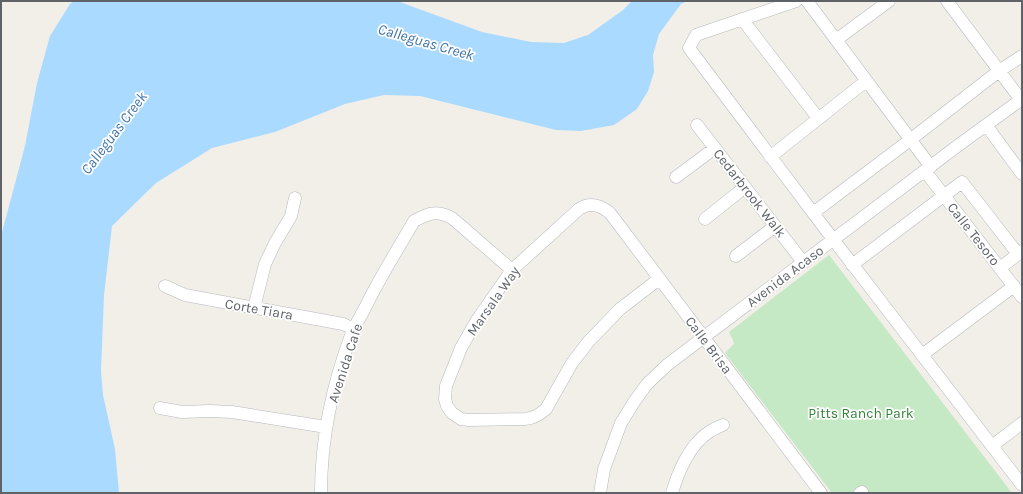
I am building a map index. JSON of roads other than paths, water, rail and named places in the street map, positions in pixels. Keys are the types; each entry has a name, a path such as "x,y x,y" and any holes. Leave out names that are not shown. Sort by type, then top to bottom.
{"street":[{"path":"796,1 696,35 689,48 852,265 1022,485"},
{"name":"Calle Tesoro","path":"807,1 910,140 944,196 1000,268 1018,288"},
{"path":"836,40 889,1"},
{"path":"947,1 1021,100"},
{"path":"742,19 818,118"},
{"path":"813,213 999,71 1022,56"},
{"path":"770,157 866,81"},
{"name":"Avenida Acaso","path":"600,493 604,469 621,423 647,384 667,365 1021,100"},
{"name":"Cedarbrook Walk","path":"697,124 803,262"},
{"path":"986,125 1022,174"},
{"path":"676,177 715,148"},
{"path":"852,265 962,182 1020,253 1000,268"},
{"path":"705,219 745,187"},
{"path":"254,308 265,264 274,243 291,216 295,198"},
{"name":"Marsala Way","path":"593,204 579,209 512,270 477,320 462,348 446,386 445,399 447,406 456,416 468,420 524,419 540,415 546,409 572,363 588,341 620,310 659,279"},
{"name":"Calle Brisa","path":"593,204 603,207 610,213 821,493"},
{"name":"Avenida Cafe","path":"321,493 321,471 326,427 342,365 354,329 376,286 414,221 424,215 434,212 445,214 452,218 512,270"},
{"path":"736,256 775,226"},
{"name":"Corte Tiara","path":"166,286 185,295 343,324 354,329"},
{"path":"922,355 1018,288"},
{"path":"160,408 182,412 232,412 326,427"},
{"path":"992,446 1022,423"},
{"path":"672,493 683,464 694,447 708,432 723,425"}],"water":[{"name":"Calleguas Creek","path":"74,1 397,1 482,32 531,42 564,43 588,35 623,10 632,1 687,1 681,4 659,34 653,55 654,72 648,91 637,109 614,125 581,131 556,130 420,96 384,95 345,104 275,132 212,148 156,183 112,226 104,295 101,371 103,395 115,449 119,493 1,493 1,236 25,146 37,83 50,36 70,4"}],"park label":[{"name":"Pitts Ranch Park","path":"861,413"}]}
